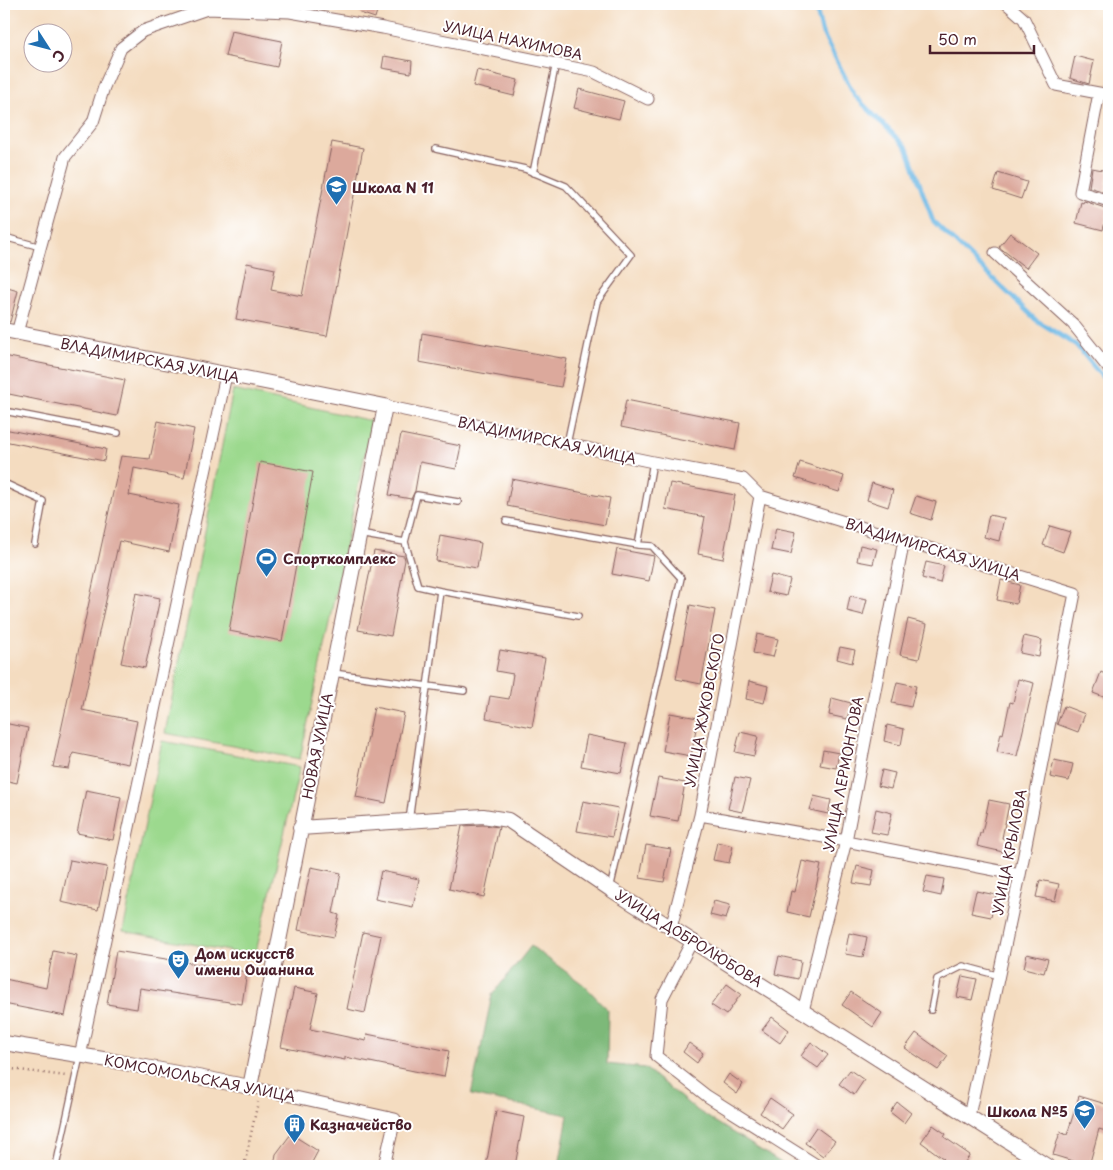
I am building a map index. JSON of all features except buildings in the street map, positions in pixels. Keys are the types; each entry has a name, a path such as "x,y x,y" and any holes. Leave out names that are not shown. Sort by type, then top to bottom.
{"street":[{"path":"1007,4 1024,19 1056,85 1104,94 1080,192 1109,201"},
{"name":"УЛИЦА НАХИМОВА","path":"11,332 41,247 65,157 93,122 104,87 121,48 143,31 207,9 290,12 383,28 594,72 648,99"},
{"path":"995,253 1073,324 1109,369"},
{"name":"ВЛАДИМИРСКАЯ УЛИЦА","path":"11,332 743,479 760,496 1075,592"},
{"path":"80,1056 226,375"},
{"name":"НОВАЯ УЛИЦА","path":"250,1087 385,406"},
{"name":"УЛИЦА ЖУКОВСКОГО","path":"671,928 700,814 760,496"},
{"name":"УЛИЦА ЛЕРМОНТОВА","path":"803,1011 846,841 904,540"},
{"name":"УЛИЦА КРЫЛОВА","path":"970,1116 1000,976 1075,592"},
{"path":"700,814 1020,875"},
{"name":"УЛИЦА ДОБРОЛЮБОВА","path":"300,828 483,816 508,820 671,928 1047,1166"},
{"path":"692,941 662,999 656,1056 707,1096 818,1166"},
{"name":"КОМСОМОЛЬСКАЯ УЛИЦА","path":"4,1043 250,1087 395,1119 384,1166"}],"lane":[{"path":"533,173 556,63"},
{"path":"436,149 525,169 566,186 631,255 597,302 566,444"},
{"path":"4,237 41,247"},
{"path":"4,411 118,433"},
{"path":"638,545 653,462"},
{"path":"4,483 43,501 35,544"},
{"path":"458,502 417,495 405,542 418,586 578,616"},
{"path":"506,521 652,546 681,578 610,888"},
{"path":"359,534 405,542"},
{"path":"409,821 440,591"},
{"path":"331,673 464,691"},
{"path":"931,1010 937,979 963,966 1000,976"},
{"path":"56,1166 80,1056"}],"path":[{"path":"4,1068 75,1077"},
{"path":"244,1166 258,1101 250,1087"}],"green space":[{"name":"Спорткомплекс","path":"233,390 372,421 300,759 165,733"},
{"path":"162,741 300,767 255,956 123,931"},
{"path":"531,946 584,985 608,1010 607,1064 645,1068 695,1109 786,1166 559,1166 568,1115 471,1095 492,995"}],"waterway":[{"path":"815,4 822,32 855,96 907,148 933,221 1036,320 1076,345 1109,385"}],"place":[{"name":"Школа N 11","path":"336,206"},
{"name":"Спорткомплекс","path":"267,577"},
{"name":"Дом искусств имени Ошанина","path":"179,980"},
{"name":"Школа №5","path":"1084,1130"},
{"name":"Казначейство","path":"294,1143"}]}
